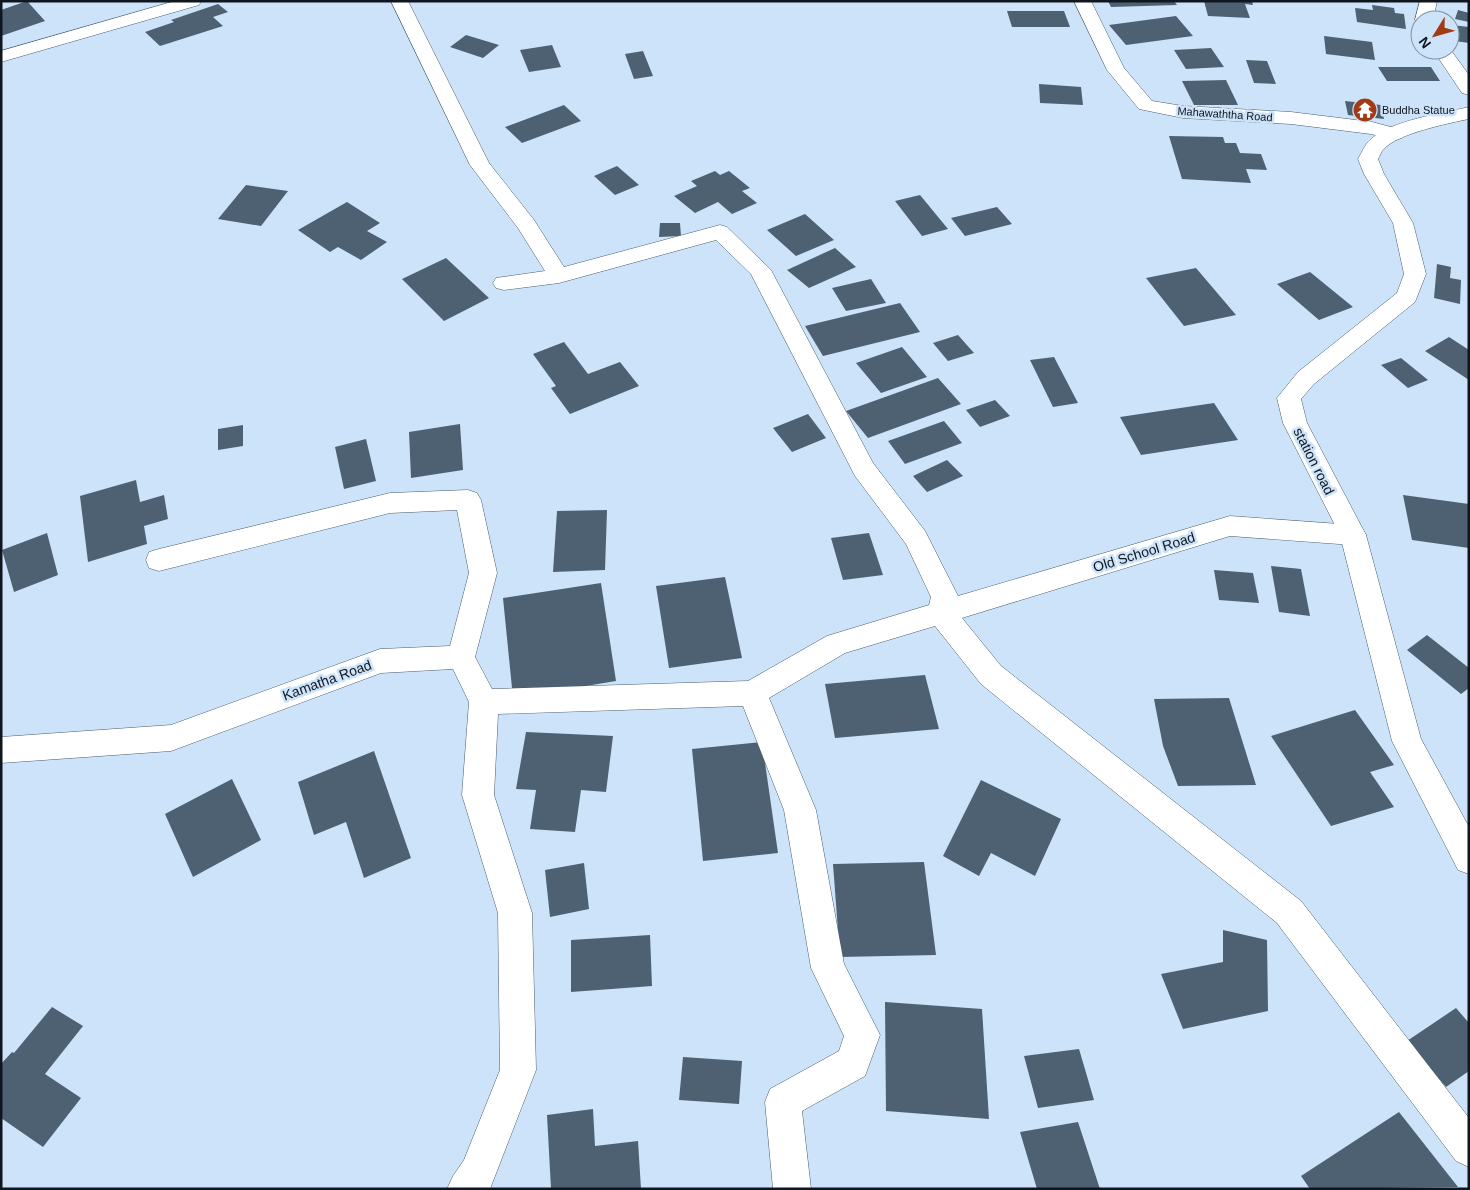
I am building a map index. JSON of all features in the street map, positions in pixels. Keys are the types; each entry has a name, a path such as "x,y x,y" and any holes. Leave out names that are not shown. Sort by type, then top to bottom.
{"street":[{"path":"1,57 68,36 143,18 193,1"},
{"path":"399,1 480,165 527,225 559,276"},
{"name":"Mahawaththa Road","path":"1082,1 1116,70 1146,105 1183,112 1292,118 1372,128 1395,134"},
{"path":"1449,60 1469,89"},
{"name":"station road","path":"1469,113 1444,118 1395,134 1376,144 1368,159 1374,174 1403,223 1415,274 1407,298 1306,378 1289,398 1295,423 1353,535 1407,741 1469,859"},
{"path":"504,283 559,276 720,232 760,270 864,469 916,538 946,597 941,613 991,675 1289,912 1469,1148"},
{"path":"159,560 390,504 468,500 483,573 461,656 484,702 478,795 515,914 518,1070 478,1173 466,1189"},
{"name":"Old School Road","path":"752,693 838,644 1230,526 1353,535"},
{"name":"Kamatha Road","path":"1,750 171,738 380,661 461,656"},
{"path":"484,702 752,693 800,810 828,968 862,1035 852,1064 783,1102 792,1189"}],"building":[{"path":"27,1 45,21 1,36 1,10"},
{"path":"1108,1 1174,1 1177,5 1111,7"},
{"path":"1204,1 1252,1 1253,5 1245,4 1250,18 1208,16"},
{"path":"218,4 228,12 213,17 223,26 160,46 145,32 174,22 171,20"},
{"path":"1372,5 1394,8 1395,13 1404,14 1406,29 1357,22 1355,8 1373,10"},
{"path":"1007,11 1064,11 1070,27 1012,27"},
{"path":"1460,11 1469,13 1469,22 1460,20"},
{"path":"1176,16 1193,36 1126,45 1109,25"},
{"path":"1460,26 1469,27 1469,43 1460,42"},
{"path":"466,35 499,45 483,58 450,47"},
{"path":"1324,36 1372,42 1375,60 1326,54"},
{"path":"552,45 561,67 529,72 520,50"},
{"path":"1211,48 1224,67 1186,69 1174,50"},
{"path":"643,51 653,76 634,79 625,54"},
{"path":"1246,60 1267,61 1276,84 1254,83"},
{"path":"1378,67 1431,67 1440,81 1387,81"},
{"path":"1226,80 1238,105 1194,105 1182,81"},
{"path":"1039,84 1081,87 1083,105 1040,103"},
{"name":"Buddha Statue","path":"1345,101 1381,105 1384,119 1348,115"},
{"path":"564,105 581,121 522,143 505,127"},
{"path":"1169,136 1223,137 1225,143 1236,143 1240,153 1261,154 1267,170 1246,169 1251,183 1182,179"},
{"path":"617,166 639,185 615,195 594,176"},
{"path":"715,171 720,175 729,171 750,188 742,191 757,203 732,214 718,202 695,213 674,196 697,186 691,181"},
{"path":"246,185 288,191 261,226 218,219"},
{"path":"920,195 948,229 922,236 895,201"},
{"path":"347,202 380,223 367,231 387,242 361,260 338,247 330,252 298,230"},
{"path":"997,207 1012,224 965,236 951,218"},
{"path":"805,214 834,240 796,256 767,230"},
{"path":"660,223 680,223 681,236 659,237"},
{"path":"835,248 856,267 809,288 787,270"},
{"path":"446,258 489,298 444,321 402,279"},
{"path":"1437,264 1451,267 1450,278 1461,280 1460,304 1434,298"},
{"path":"1196,268 1236,315 1184,326 1146,278"},
{"path":"1310,272 1353,307 1319,320 1277,284"},
{"path":"871,279 886,303 846,311 832,288"},
{"path":"900,303 920,332 823,356 805,326"},
{"path":"958,335 974,353 948,361 933,343"},
{"path":"1449,337 1469,350 1469,380 1425,351"},
{"path":"564,342 588,374 620,362 639,386 570,414 551,388 556,386 533,354"},
{"path":"902,347 927,377 881,393 856,363"},
{"path":"1054,357 1078,403 1053,407 1030,360"},
{"path":"1401,358 1428,380 1408,388 1381,365"},
{"path":"938,378 961,404 868,438 846,411"},
{"path":"995,400 1010,416 980,427 966,410"},
{"path":"1214,403 1238,440 1141,455 1120,417"},
{"path":"808,414 826,438 792,452 773,428"},
{"path":"944,421 962,443 905,464 888,441"},
{"path":"460,424 463,470 411,478 409,432"},
{"path":"243,425 243,446 218,450 218,429"},
{"path":"366,439 376,481 344,489 335,447"},
{"path":"947,460 963,476 927,492 913,476"},
{"path":"136,480 140,502 164,495 168,519 144,526 147,544 88,562 80,496"},
{"path":"1403,495 1469,504 1469,548 1412,540"},
{"path":"607,510 605,570 553,572 557,511"},
{"path":"47,533 58,575 14,592 2,550"},
{"path":"869,533 883,575 843,580 831,538"},
{"path":"1271,566 1301,569 1310,616 1279,612"},
{"path":"1214,570 1253,573 1259,603 1219,600"},
{"path":"725,577 742,658 669,668 656,586"},
{"path":"601,583 616,681 513,698 503,598"},
{"path":"1427,635 1469,668 1469,688 1461,694 1407,650"},
{"path":"925,675 939,729 835,738 825,684"},
{"path":"1229,698 1256,785 1178,786 1163,746 1154,699"},
{"path":"1355,710 1394,765 1370,772 1394,807 1331,826 1271,736"},
{"path":"526,732 613,736 606,792 581,790 575,832 530,829 536,790 516,789"},
{"path":"762,742 778,853 703,861 692,749"},
{"path":"374,751 411,858 364,878 346,822 314,835 298,782"},
{"path":"232,779 261,840 193,877 165,814"},
{"path":"981,780 1061,819 1035,876 991,853 979,876 943,856"},
{"path":"924,862 936,955 840,957 833,864"},
{"path":"584,863 589,909 550,917 545,870"},
{"path":"1223,930 1267,940 1268,1011 1183,1029 1161,974 1223,962"},
{"path":"650,935 652,986 571,992 571,940"},
{"path":"885,1002 982,1009 989,1119 886,1111"},
{"path":"52,1007 83,1026 45,1074 81,1098 43,1147 1,1118 1,1064 12,1052 14,1053"},
{"path":"1456,1008 1469,1023 1469,1071 1446,1087 1407,1041"},
{"path":"1079,1049 1094,1100 1038,1108 1024,1056"},
{"path":"683,1057 742,1061 739,1104 679,1100"},
{"path":"593,1109 595,1146 638,1141 641,1189 551,1189 547,1115"},
{"path":"1399,1112 1458,1187 1310,1189 1301,1176"},
{"path":"1078,1122 1100,1189 1037,1189 1020,1132"}],"place":[{"name":"Buddha Statue","path":"1365,110"}]}
